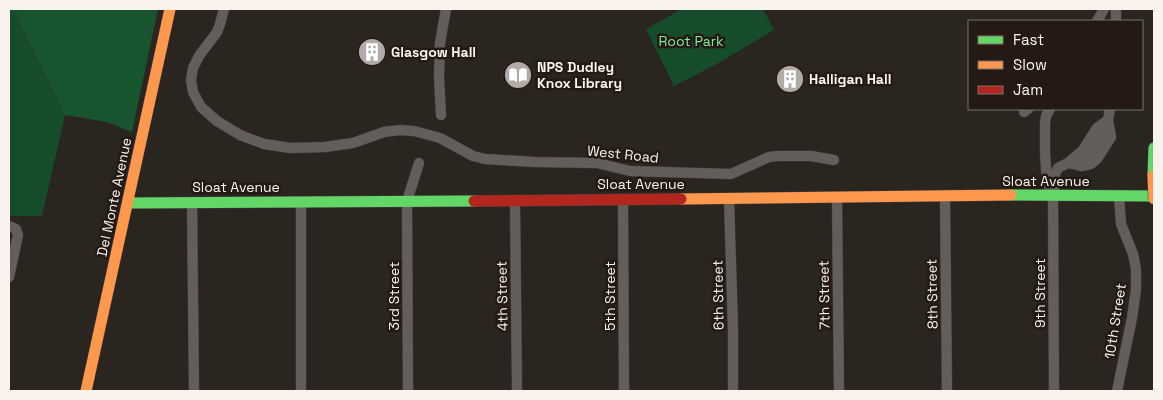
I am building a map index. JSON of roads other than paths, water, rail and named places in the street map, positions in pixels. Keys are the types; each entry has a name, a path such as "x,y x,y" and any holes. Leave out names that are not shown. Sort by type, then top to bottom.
{"main road":[{"name":"Del Monte Avenue","path":"86,391 170,9"},
{"path":"1154,148 1154,198"},
{"name":"Sloat Avenue","path":"128,203 1053,195 1154,198"}],"street":[{"name":"West Road","path":"224,9 217,32 193,68 191,80 193,92 201,107 208,114 227,129 252,141 291,148 339,145 392,130 414,131 440,138 472,156 485,159 597,163 630,171 731,174 769,157 811,156 834,160"},
{"path":"441,115 440,43 446,9"},
{"path":"1098,20 1104,9"},
{"path":"1049,110 1045,123 1046,183 1053,195"},
{"path":"1068,163 1081,166 1090,164 1097,159 1111,137 1108,120 1110,110"},
{"path":"1053,195 1056,170 1068,163 1082,150 1097,128 1108,120"},
{"name":"3rd Street","path":"408,391 407,201 419,162"},
{"name":"9th Street","path":"1053,195 1054,391"},
{"name":"10th Street","path":"1117,391 1136,290 1136,269 1133,254 1121,224 1119,196"},
{"name":"8th Street","path":"945,197 947,391"},
{"name":"7th Street","path":"837,198 839,391"},
{"name":"6th Street","path":"730,199 733,391"},
{"name":"4th Street","path":"515,200 517,391"},
{"name":"5th Street","path":"624,200 624,391"},
{"path":"192,202 194,391"},
{"path":"301,202 301,391"},
{"path":"9,226 16,229 18,235 12,245 9,277"}],"place":[{"name":"Glasgow Hall","path":"372,52"},
{"name":"NPS Dudley Knox Library","path":"518,75"},
{"name":"Halligan Hall","path":"790,79"}],"park label":[{"name":"Root Park","path":"691,41"}]}
